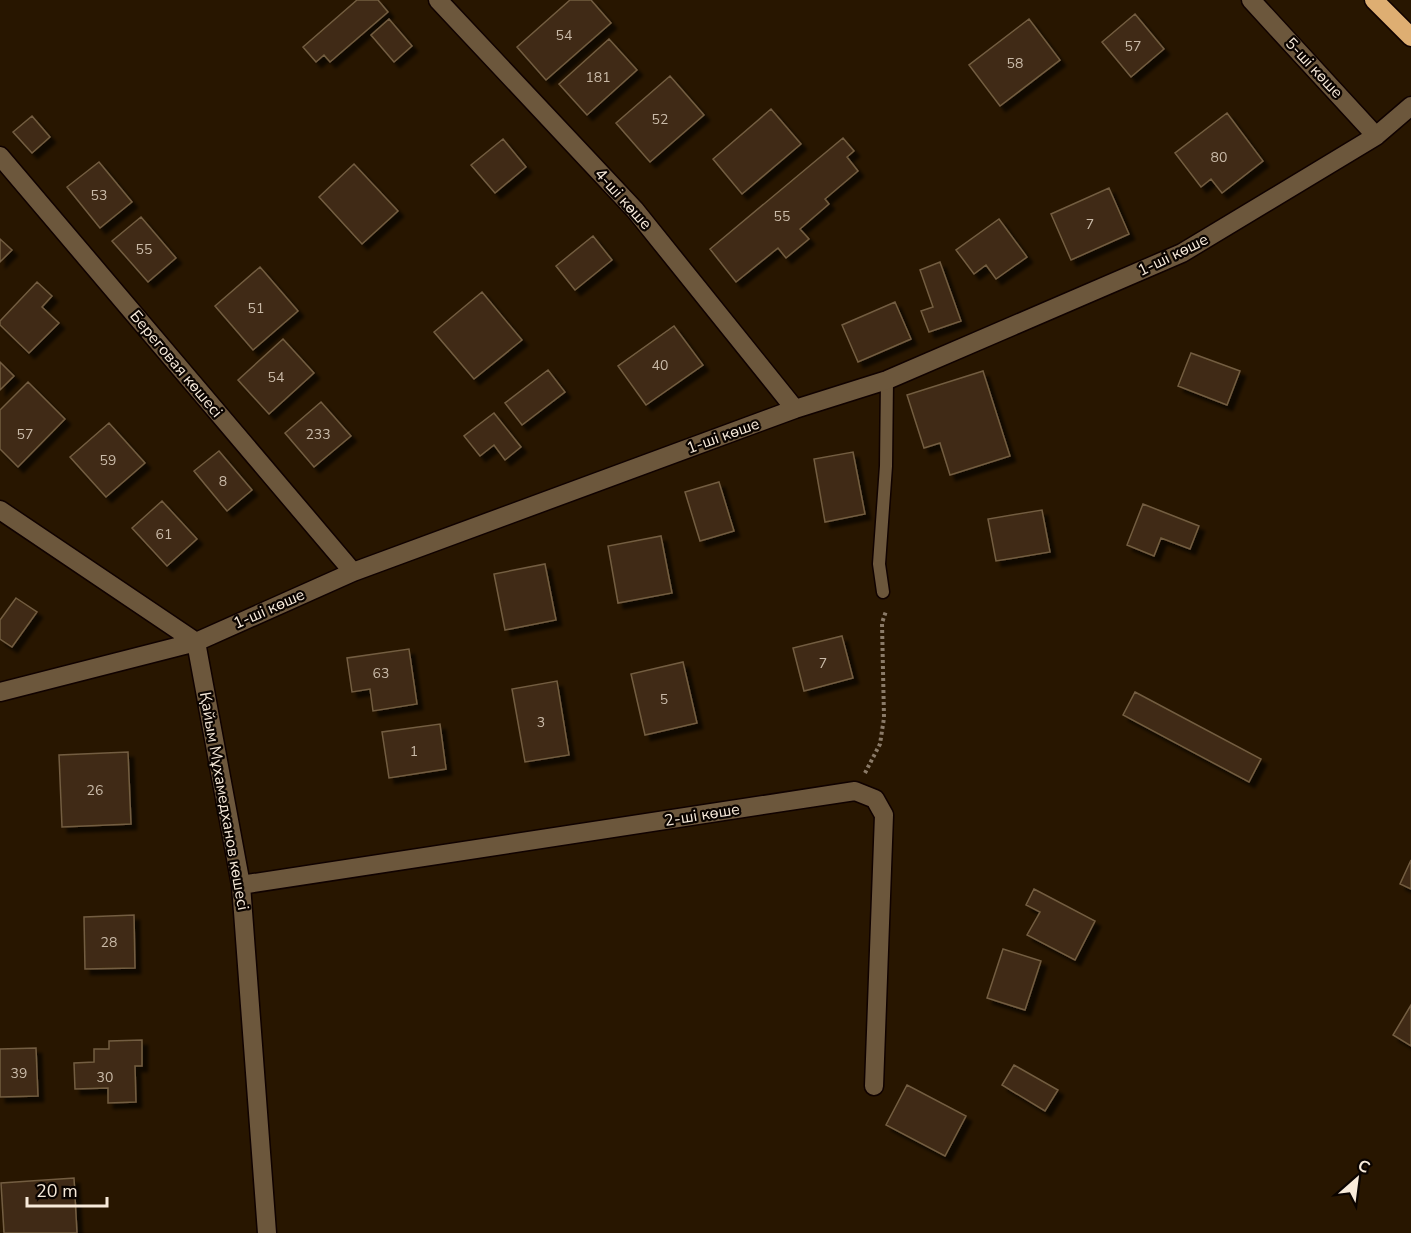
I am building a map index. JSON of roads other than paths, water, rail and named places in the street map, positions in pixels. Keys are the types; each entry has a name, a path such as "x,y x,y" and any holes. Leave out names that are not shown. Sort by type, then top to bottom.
{"highway":[{"path":"1374,0 1411,37"}],"street":[{"name":"4-шi көше","path":"438,0 635,210 795,409"},
{"name":"5-шi көше","path":"1251,0 1376,136"},
{"name":"1-ші көше","path":"0,692 196,642 353,572 795,409 888,380 1182,253 1376,136 1411,106"},
{"name":"Береговая көшесі","path":"0,156 353,572"},
{"path":"0,510 196,642"},
{"name":"Қайым Мұхамедханов көшесi","path":"196,642 242,885 267,1233"},
{"name":"2-ші көше","path":"242,885 855,791 876,799 884,815 874,1086"}],"lane":[{"path":"883,592 879,564 886,466 888,380"}]}
